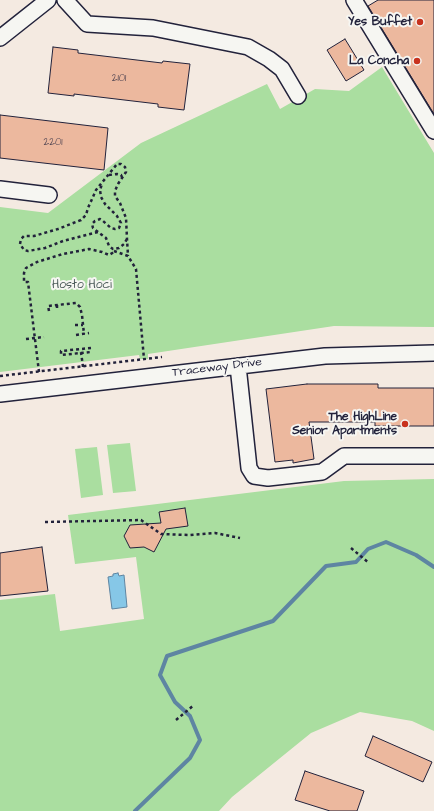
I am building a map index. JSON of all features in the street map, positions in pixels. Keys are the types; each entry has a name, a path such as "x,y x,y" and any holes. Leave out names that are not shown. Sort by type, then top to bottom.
{"street":[{"path":"0,38 48,0"},
{"path":"65,0 87,24 153,28 248,47 269,59 282,70 298,96"},
{"path":"354,0 434,131"},
{"path":"0,189 49,196"},
{"name":"Traceway Drive","path":"0,394 325,356 434,354"},
{"path":"238,366 249,468 254,476 268,478 322,472 344,456 434,456"}],"path":[{"path":"98,232 63,241 45,248 28,251 24,250 20,244 21,239 24,236 34,236 58,230 81,220 86,215 93,196 108,175 118,164 125,167 126,172 115,191 115,196 126,218 128,256 136,269 144,359"},
{"path":"108,175 122,175 122,178"},
{"path":"103,182 100,190 101,197 121,223 119,228 115,229 110,228 103,220 100,219 92,224 93,228 106,238 109,246 113,250 128,256"},
{"path":"39,372 28,282 24,282 24,273 26,268 37,262 63,254 89,249 109,255 113,250 124,244 127,239"},
{"path":"49,311 48,306 76,303 80,307 84,334"},
{"path":"57,305 57,310"},
{"path":"76,325 83,325"},
{"path":"76,335 89,333"},
{"path":"26,339 44,337"},
{"path":"81,351 61,351 61,355 91,350"},
{"path":"81,351 83,367"},
{"path":"0,376 162,357"},
{"path":"45,522 141,520 161,534 190,535 215,533 240,538"},
{"path":"351,548 369,564"},
{"path":"176,720 194,705"}],"green space":[{"name":"Hosto Hoci","path":"382,67 434,153 434,327 334,326 148,354 148,359 140,359 139,355 0,372 0,207 48,213 141,143 267,84 280,109 315,89 349,91"},
{"path":"130,443 136,491 113,493 107,445"},
{"path":"97,447 103,495 81,498 75,449"},
{"path":"434,479 434,731 412,721 360,712 311,733 232,797 219,811 0,811 0,600 55,594 60,631 144,619 136,557 75,564 68,515 344,481"}],"water":[{"path":"118,573 119,576 124,575 127,607 112,609 108,577"}],"building":[{"name":"La Concha","path":"378,0 434,0 434,114 368,6"},
{"path":"345,39 364,70 346,81 327,50"},
{"path":"53,47 78,50 78,53 162,63 163,61 190,64 184,110 158,107 158,104 74,94 74,96 48,93"},
{"path":"0,115 108,128 104,170 0,158"},
{"name":"The HighLine Senior Apartments","path":"307,384 378,384 378,388 434,388 434,426 375,426 375,422 309,422 314,459 293,463 293,460 275,462 266,389"},
{"path":"185,508 188,526 166,529 154,552 144,547 130,548 124,536 130,525 161,523 159,512"},
{"path":"42,547 48,591 0,596 0,553"},
{"path":"373,736 432,762 423,782 365,756"},
{"path":"305,771 364,791 357,811 330,811 295,800"}],"waterway":[{"path":"135,811 190,758 200,740 190,716 175,702 160,675 167,656 273,621 326,566 356,562 368,549 386,542 416,555 434,567"}],"place":[{"name":"Yes Buffet","path":"420,22"},
{"name":"La Concha","path":"417,61"},
{"name":"The HighLine Senior Apartments","path":"405,424"}]}
